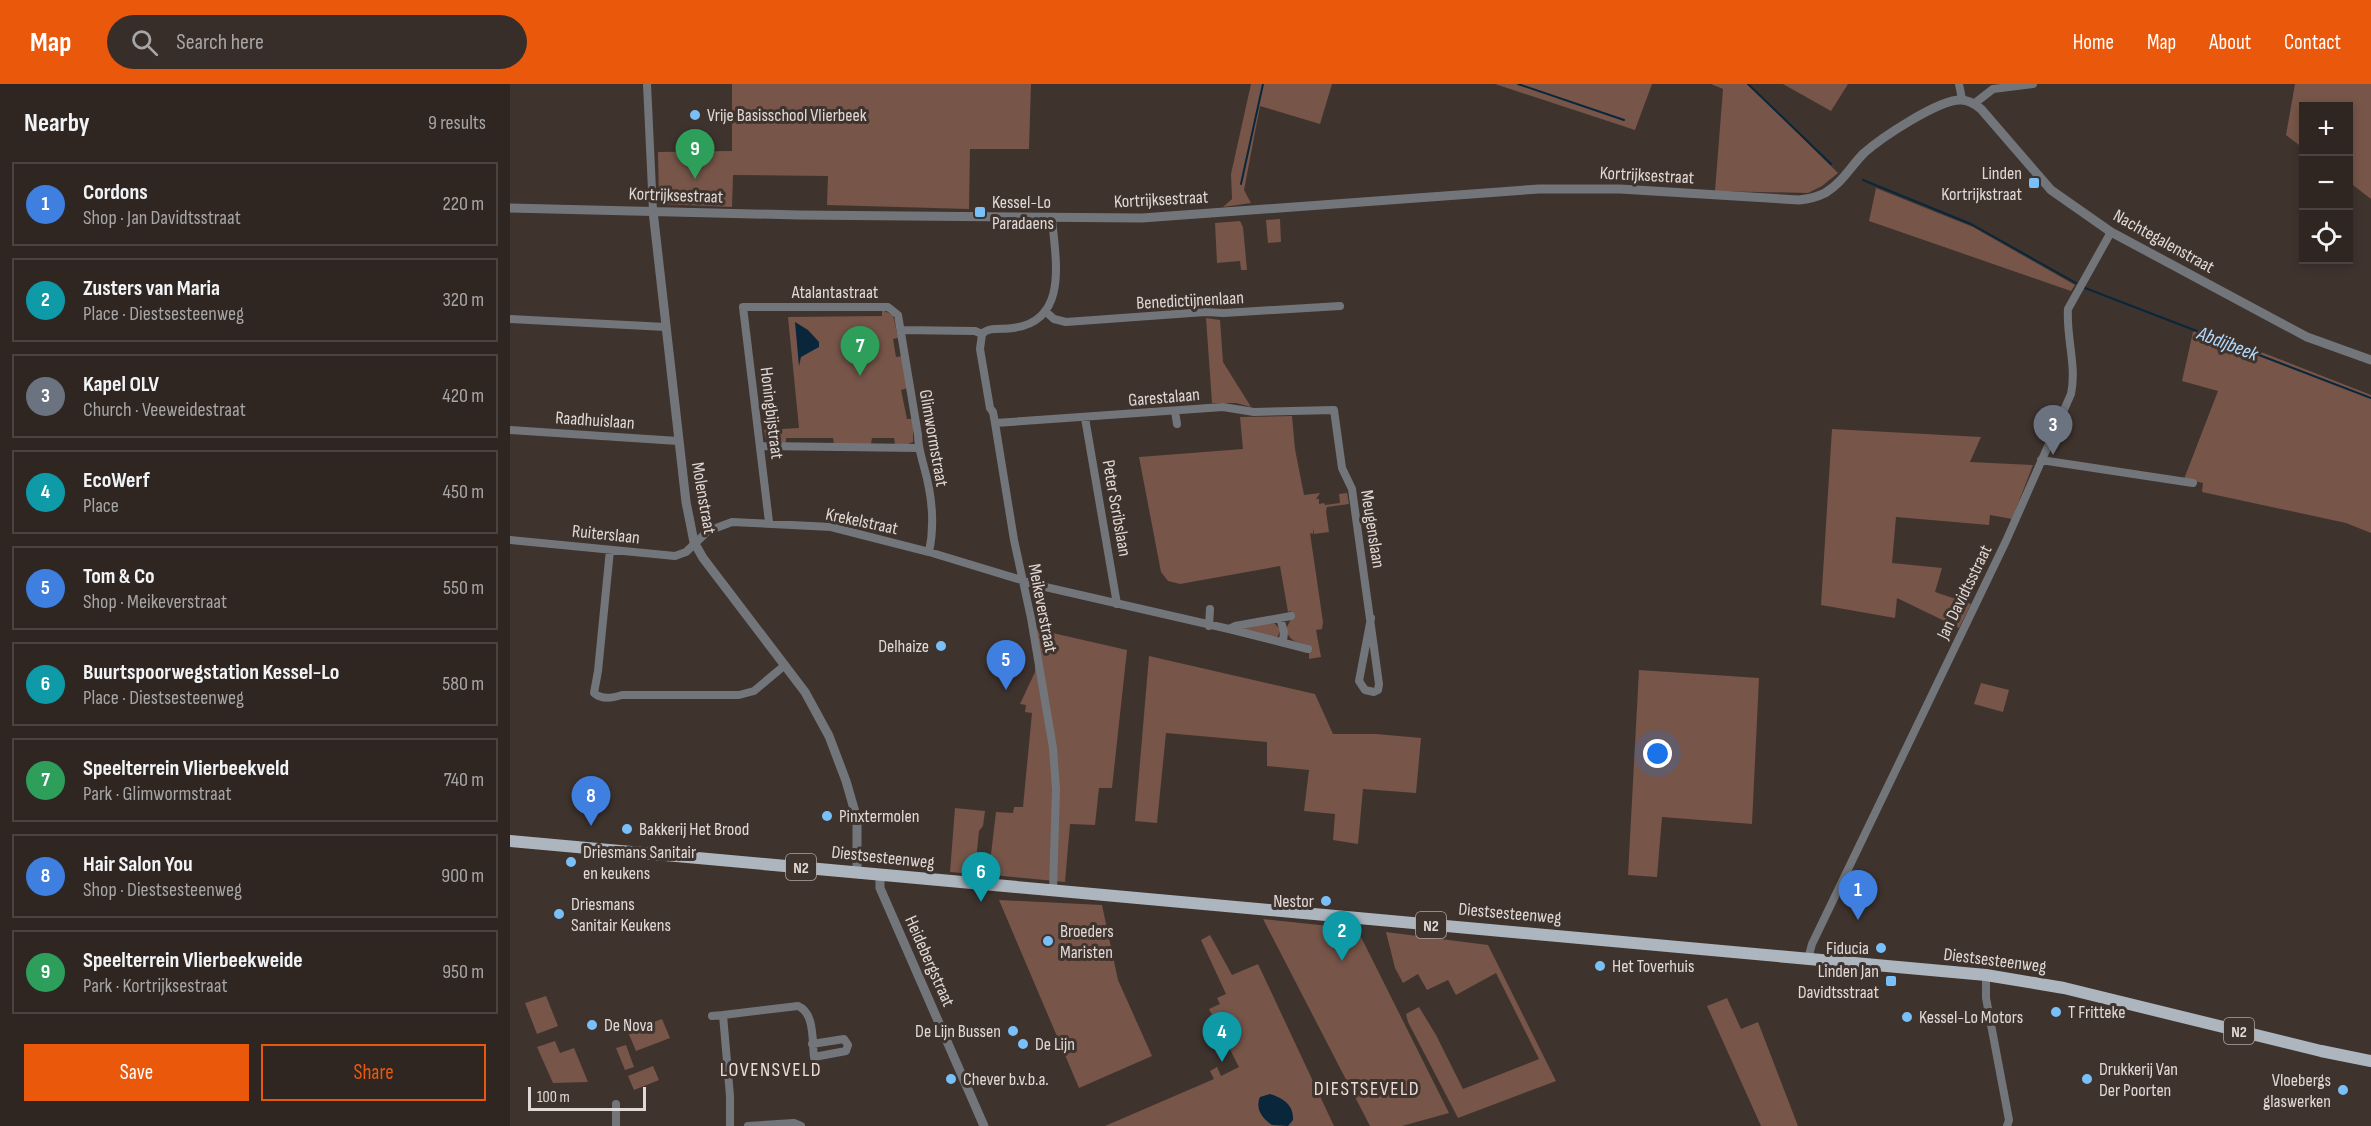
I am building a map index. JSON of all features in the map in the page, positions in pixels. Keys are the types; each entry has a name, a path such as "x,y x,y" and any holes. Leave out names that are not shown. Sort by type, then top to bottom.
{"main road":[{"name":"Diestsesteenweg","path":"510,842 1986,975 2064,988 2320,1051 2371,1061"},
{"name":"Diestsesteenweg","path":"2320,1051 2371,1070"}],"street":[{"name":"Molenstraat","path":"648,84 653,211 678,441 694,542 711,572 785,665 818,711 846,781 859,831 857,872"},
{"path":"1959,84 1962,99 1975,103 1993,89 2033,84"},
{"name":"Kortrijksestraat","path":"510,208 799,215 1142,218 1559,189 1620,189 1775,201 1812,199 1839,183 1862,155 1879,141 1928,112 1962,99"},
{"name":"Nachtegalenstraat","path":"1975,103 2051,190 2111,232 2307,338 2371,360"},
{"path":"901,330 975,331 982,334 987,330 1024,326 1045,311 1056,285 1052,218"},
{"name":"Jan Davidtsstraat","path":"1808,959 1812,944 2006,541 2068,398 2073,383 2068,309 2111,232"},
{"name":"Benedictijnenlaan","path":"1045,311 1054,319 1066,322 1205,312 1224,313 1340,306"},
{"name":"Atalantastraat","path":"743,307 888,308 898,315 901,330"},
{"name":"Honingbijstraat","path":"743,307 769,522"},
{"path":"510,319 666,327"},
{"name":"Glimwormstraat","path":"901,330 918,435 918,448 925,468 933,517 929,552"},
{"name":"Meikeverstraat","path":"982,334 980,349 990,408 993,412 1014,540 1053,748 1056,789 1053,891"},
{"name":"Garestalaan","path":"995,423 1223,407 1254,412 1334,410"},
{"name":"Meugenslaan","path":"1334,410 1342,468 1352,489 1371,618 1377,668 1378,690 1367,692 1359,681 1371,618"},
{"path":"1175,411 1177,424"},
{"name":"Peter Scribslaan","path":"1085,418 1118,604"},
{"name":"Raadhuislaan","path":"510,430 678,441"},
{"path":"761,446 918,448"},
{"path":"2041,460 2193,483"},
{"name":"Krekelstraat","path":"694,542 720,525 732,522 769,522 831,527 929,552 1023,582 1308,649"},
{"name":"Ruiterslaan","path":"510,540 675,556 686,552 694,542"},
{"path":"610,550 594,693 599,697 739,695 754,691 785,665"},
{"path":"1209,626 1210,609"},
{"path":"1229,629 1291,616"},
{"path":"1280,618 1284,632 1283,642"},
{"path":"1362,666 1377,668"},
{"name":"Heidebergstraat","path":"880,875 880,888 984,1126"},
{"path":"1986,975 1986,998 2007,1110 2007,1126"},
{"path":"712,1016 798,1006 809,1014 812,1044"},
{"path":"723,1015 730,1096 730,1126"},
{"path":"616,1104 616,1126"},
{"path":"748,1126 794,1123 801,1126"}],"shaded area":[{"path":"732,84 1031,84 1029,149 970,149 969,209 827,205 828,176 733,175 732,207 661,204 659,201 658,152 732,151"},
{"path":"1251,84 1332,84 1320,124 1260,106 1244,190 1251,203 1223,207 1232,199 1231,174"},
{"path":"1495,84 1652,84 1635,130"},
{"path":"1711,84 1748,84 1838,173 1822,186 1808,193 1715,191 1723,89"},
{"path":"1783,84 1848,84 1831,111"},
{"path":"2295,84 2371,84 2371,199 2353,185 2353,102 2299,102 2299,145 2286,135"},
{"path":"1876,188 1973,227 2075,285 2071,291 1869,221"},
{"path":"1280,219 1281,242 1268,243 1266,220"},
{"path":"1240,221 1243,227 1247,270 1241,270 1240,261 1217,263 1215,223"},
{"path":"882,310 893,315 898,338 893,339 896,357 902,356 908,388 901,390 907,419 913,419 913,442 895,444 894,438 872,438 871,444 834,444 833,438 786,438 786,443 773,443 766,439 764,430 799,428 788,317 882,316"},
{"path":"1206,318 1220,320 1223,362 1251,407 1236,403 1212,403"},
{"path":"2202,329 2371,395 2371,533 2346,523 2202,492 2203,483 2184,479 2218,391 2182,381 2193,332"},
{"path":"1292,416 1295,449 1304,495 1320,493 1316,499 1319,499 1319,504 1324,503 1325,505 1340,503 1339,494 1347,493 1349,504 1327,507 1329,532 1314,534 1313,528 1313,534 1310,533 1323,622 1322,629 1316,630 1321,657 1309,659 1309,645 1292,639 1287,633 1286,629 1292,617 1291,611 1288,612 1280,566 1180,584 1168,581 1161,572 1139,457 1243,449 1240,417"},
{"path":"1832,429 1981,437 1970,462 2033,465 2012,519 1990,515 1989,525 1896,517 1892,563 1942,568 1935,592 1971,604 1959,628 1897,598 1895,618 1821,605"},
{"path":"1273,622 1281,630 1277,638 1240,629"},
{"path":"1035,629 1127,650 1112,788 1099,788 1095,825 1070,824 1065,882 993,875 989,871 996,812 1013,813 1014,807 1023,807 1032,713 1025,712 1026,705 1020,704 1035,672"},
{"path":"1149,656 1315,694 1333,734 1376,734 1421,738 1416,793 1363,789 1358,844 1333,840 1335,814 1304,811 1309,770 1267,766 1267,742 1166,733 1157,823 1135,821"},
{"path":"1639,670 1759,678 1752,824 1662,817 1657,877 1628,875"},
{"path":"1981,683 2009,690 2003,712 1974,704"},
{"path":"955,808 985,811 983,826 979,831 975,871 972,874 950,872"},
{"path":"999,900 1102,905 1118,980 1152,1056 1079,1088"},
{"path":"1263,919 1357,929 1449,1113 1402,1126 1370,1126"},
{"path":"1386,932 1488,945 1556,1081 1458,1118 1406,1014 1419,1007 1463,1089 1539,1059 1496,973 1456,995 1448,980 1427,990 1418,974 1403,983 1395,968"},
{"path":"1210,935 1232,975 1258,964 1334,1126 1105,1126 1214,1079 1210,1071 1217,1067 1221,1076 1239,1067 1209,1009 1220,1004 1217,998 1226,994 1201,940"},
{"path":"546,996 558,1026 537,1034 525,1003"},
{"path":"1727,998 1741,1029 1758,1022 1798,1126 1761,1126 1707,1006"},
{"path":"662,1019 670,1038 636,1051 628,1032"},
{"path":"555,1041 560,1053 574,1048 588,1082 553,1083 537,1047"},
{"path":"626,1045 634,1067 625,1070 616,1048"},
{"path":"653,1066 659,1080 634,1090 628,1076"}],"water":[{"path":"795,322 808,330 819,342 819,347 801,357 799,366"},
{"path":"1270,1094 1290,1106 1293,1120 1288,1126 1272,1125 1260,1113 1258,1105 1260,1097"}],"waterway":[{"path":"1241,184 1263,84"},
{"path":"1518,84 1624,120"},
{"name":"Abdijbeek","path":"1748,84 1831,164"},
{"name":"Abdijbeek","path":"1863,180 1971,224 2076,283"},
{"name":"Abdijbeek","path":"2085,288 2371,398"}],"place":[{"name":"Vrije Basisschool Vlierbeek","path":"695,115"},
{"name":"Speelterrein Vlierbeekweide","path":"695,179"},
{"name":"Linden Kortrijkstraat","path":"2034,183"},
{"name":"Kessel-Lo Paradaens","path":"980,212"},
{"name":"Speelterrein Vlierbeekveld","path":"860,376"},
{"name":"Kapel OLV","path":"2053,455"},
{"name":"Delhaize","path":"941,646"},
{"name":"Tom & Co","path":"1006,690"},
{"name":"Pinxtermolen","path":"827,816"},
{"name":"Hair Salon You","path":"591,826"},
{"name":"Bakkerij Het Brood","path":"627,829"},
{"name":"Driesmans Sanitair en keukens","path":"571,862"},
{"name":"Nestor","path":"1326,901"},
{"name":"Buurtspoorwegstation Kessel-Lo","path":"981,902"},
{"name":"Driesmans Sanitair Keukens","path":"559,914"},
{"name":"Cordons","path":"1858,920"},
{"name":"Broeders Maristen","path":"1048,941"},
{"name":"Fiducia","path":"1881,948"},
{"name":"Zusters van Maria","path":"1342,961"},
{"name":"Het Toverhuis","path":"1600,966"},
{"name":"Linden Jan Davidtsstraat","path":"1891,981"},
{"name":"T Fritteke","path":"2056,1012"},
{"name":"Kessel-Lo Motors","path":"1907,1017"},
{"name":"De Nova","path":"592,1025"},
{"name":"De Lijn Bussen","path":"1013,1031"},
{"name":"De Lijn","path":"1023,1044"},
{"name":"EcoWerf","path":"1222,1062"},
{"name":"Chever b.v.b.a.","path":"951,1079"},
{"name":"Drukkerij Van Der Poorten","path":"2087,1079"},
{"name":"Vloebergs glaswerken","path":"2343,1090"}],"district":[{"name":"LOVENSVELD","path":"771,1069"},
{"name":"DIESTSEVELD","path":"1367,1088"}]}
